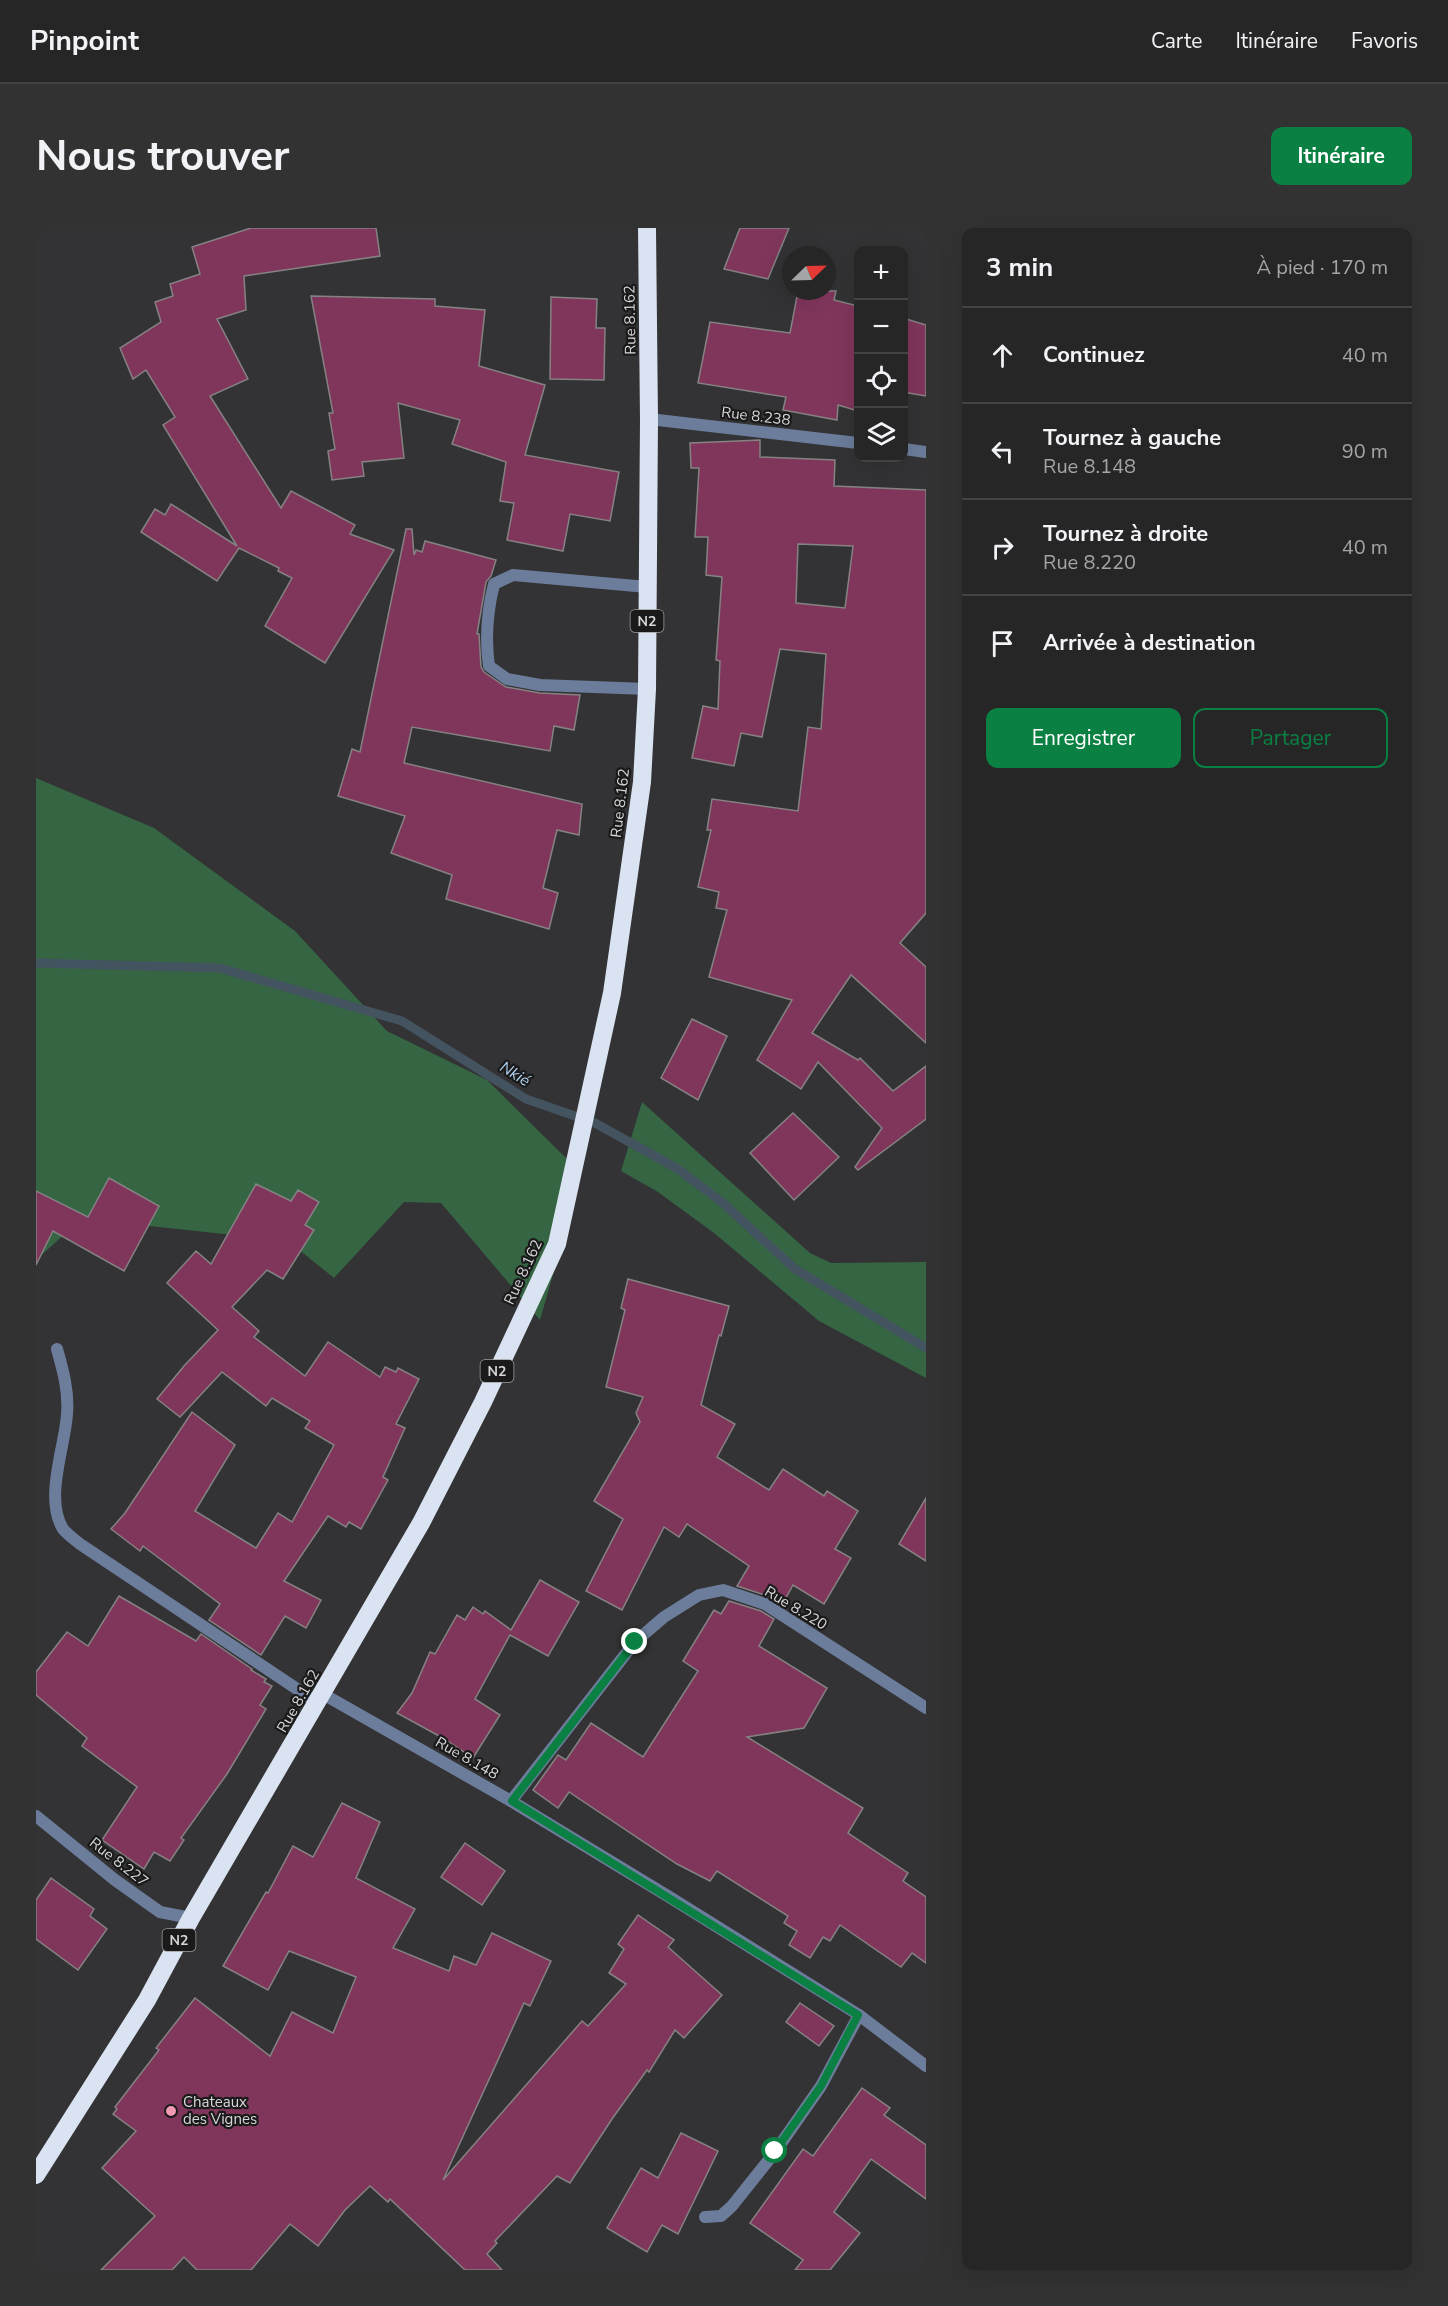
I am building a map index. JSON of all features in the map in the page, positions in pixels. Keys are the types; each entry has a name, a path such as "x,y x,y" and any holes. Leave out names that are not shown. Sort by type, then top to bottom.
{"highway":[{"name":"Rue 8.162","path":"36,2175 147,2000 191,1918 421,1523 483,1402 556,1244 612,993 642,782 647,689 649,419 647,228"}],"street":[{"name":"Rue 8.238","path":"649,419 854,444"},
{"path":"908,450 926,452"},
{"path":"647,587 513,575 494,584 487,612 487,649 489,666 507,679 570,688 600,686 647,689"},
{"name":"Rue 8.148","path":"57,1349 65,1379 67,1413 56,1478 56,1509 63,1529 80,1544 320,1699 512,1801 858,2015 926,2066"},
{"name":"Rue 8.220","path":"512,1801 635,1642 664,1617 699,1595 723,1590 765,1604 926,1708"},
{"name":"Rue 8.227","path":"36,1816 115,1880 159,1912 191,1918"},
{"path":"705,2217 721,2216 732,2206 775,2151 821,2086 858,2015"}],"green space":[{"path":"36,778 154,828 295,931 387,1031 487,1080 569,1161 554,1271 540,1320 441,1203 404,1202 334,1278 288,1241 122,1223 67,1232 36,1260"},
{"path":"642,1102 810,1253 831,1263 926,1262 926,1378 819,1321 714,1233 658,1192 621,1171"}],"building":[{"path":"251,228 376,228 380,256 244,276 246,310 217,319 248,379 210,396 281,508 291,491 355,525 350,534 394,550 325,663 265,626 292,578 278,571 279,568 239,548 217,581 141,532 155,509 165,515 171,504 237,546 163,425 175,417 146,370 133,379 120,348 161,322 155,302 173,296 170,284 200,274 192,247"},
{"path":"740,228 789,228 768,279 724,269"},
{"path":"311,296 435,299 435,306 485,310 479,366 545,385 525,455 619,472 610,521 570,514 563,551 507,540 514,503 500,501 506,462 452,444 460,420 398,403 404,458 362,462 364,476 332,480 328,451 335,449 329,413 333,413"},
{"path":"551,297 597,299 596,328 605,328 604,380 550,379"},
{"path":"796,300 834,300 854,305 854,410 838,405 837,420 783,410 786,397 698,383 710,322 790,333"},
{"path":"908,320 926,325 926,396 908,393"},
{"path":"760,440 760,457 835,460 834,486 926,490 926,913 900,943 926,967 926,1043 851,975 812,1033 858,1060 860,1058 893,1091 926,1066 926,1119 858,1170 855,1167 882,1128 818,1062 801,1089 757,1060 792,1000 709,977 727,910 716,908 719,892 698,887 711,830 707,830 712,799 798,811 808,727 821,729 826,654 780,649 762,737 741,733 734,766 692,758 703,706 718,709 720,661 716,660 722,577 706,575 708,537 695,537 699,468 691,468 690,443","holes":["798,544 853,546 845,608 796,603"]},
{"path":"406,529 412,529 414,555 416,550 422,552 425,541 496,560 491,576 486,582 477,634 479,634 481,667 484,672 506,687 540,693 580,695 574,730 554,726 550,751 412,727 404,763 582,804 579,835 557,830 543,888 558,893 549,929 446,899 452,875 391,853 405,816 338,796 352,749 360,752"},
{"path":"692,1019 727,1036 698,1100 661,1078"},
{"path":"793,1113 839,1157 794,1200 750,1153"},
{"path":"109,1178 159,1206 124,1271 53,1231 36,1265 36,1191 88,1217"},
{"path":"256,1184 291,1201 298,1190 319,1202 305,1225 314,1230 283,1279 267,1270 232,1307 259,1331 254,1337 305,1376 328,1342 380,1377 385,1367 396,1372 398,1368 419,1379 396,1424 405,1428 383,1477 388,1480 361,1529 349,1522 346,1527 328,1516 284,1581 321,1600 306,1628 285,1616 261,1655 209,1620 220,1604 143,1546 140,1551 111,1529 125,1513 192,1412 235,1445 195,1511 256,1548 278,1513 292,1522 334,1445 305,1428 310,1421 272,1398 266,1406 222,1372 180,1417 157,1399 218,1330 167,1283 196,1251 211,1264"},
{"path":"628,1279 729,1306 701,1405 735,1424 717,1457 769,1490 783,1469 824,1496 827,1491 858,1511 835,1549 851,1558 824,1604 793,1585 782,1605 768,1596 737,1586 749,1566 687,1524 679,1537 664,1527 622,1610 586,1591 623,1519 594,1501 640,1422 636,1413 643,1397 606,1387 625,1310 621,1308"},
{"path":"926,1498 926,1561 899,1544"},
{"path":"540,1580 579,1602 548,1656 510,1635 475,1699 500,1715 473,1758 397,1713 412,1693 430,1652 435,1654 457,1615 465,1620 473,1607 483,1614 485,1611 511,1630"},
{"path":"119,1596 196,1641 201,1634 266,1679 264,1682 272,1686 260,1705 266,1709 227,1774 181,1838 184,1840 170,1861 154,1852 144,1869 102,1840 137,1787 82,1746 87,1738 36,1695 36,1672 67,1632 88,1646"},
{"path":"729,1601 761,1611 774,1619 759,1646 827,1688 804,1728 747,1737 863,1808 848,1833 908,1873 903,1881 926,1897 926,1963 912,1953 901,1967 840,1925 830,1941 823,1937 810,1958 789,1945 797,1931 784,1923 788,1916 717,1871 710,1881 677,1864 569,1792 558,1808 533,1790 558,1755 566,1760 591,1723 643,1757 698,1671 683,1661 714,1610 721,1614"},
{"path":"342,1803 380,1822 356,1878 415,1909 393,1948 449,1971 454,1956 476,1965 492,1933 551,1961 530,2006 524,2003 443,2180 582,2021 588,2026 626,1984 609,1973 624,1949 618,1944 638,1915 674,1940 668,1947 722,1995 684,2038 675,2030 649,2072 647,2070 612,2119 570,2183 557,2176 495,2241 497,2243 487,2254 502,2270 465,2270 390,2199 388,2202 370,2186 345,2210 318,2246 290,2224 251,2270 197,2270 184,2257 172,2270 101,2270 155,2216 102,2168 136,2131 113,2114 117,2109 115,2107 159,2050 156,2048 195,1998 270,2056 292,2012 333,2033 356,1977 289,1951 268,1990 223,1966 266,1892 268,1893 293,1846 313,1857"},
{"path":"465,1843 505,1871 482,1905 441,1877"},
{"path":"51,1878 94,1909 90,1916 107,1929 78,1970 36,1939 36,1900"},
{"path":"800,2003 834,2026 819,2046 786,2022"},
{"path":"862,2088 890,2108 884,2115 926,2145 926,2199 871,2159 834,2212 860,2233 830,2270 795,2270 803,2260 750,2223 803,2149 813,2156"},
{"path":"681,2133 718,2151 678,2234 662,2225 647,2252 607,2228 641,2168 658,2178"}],"waterway":[{"name":"Nkié","path":"36,963 220,968 402,1021 526,1099 595,1123 678,1169 723,1203 795,1269 926,1348"}],"place":[{"name":"Chateaux des Vignes","path":"171,2111"}],"route":[{"path":"635,1642 512,1801 858,2015 821,2086 775,2151"}]}
